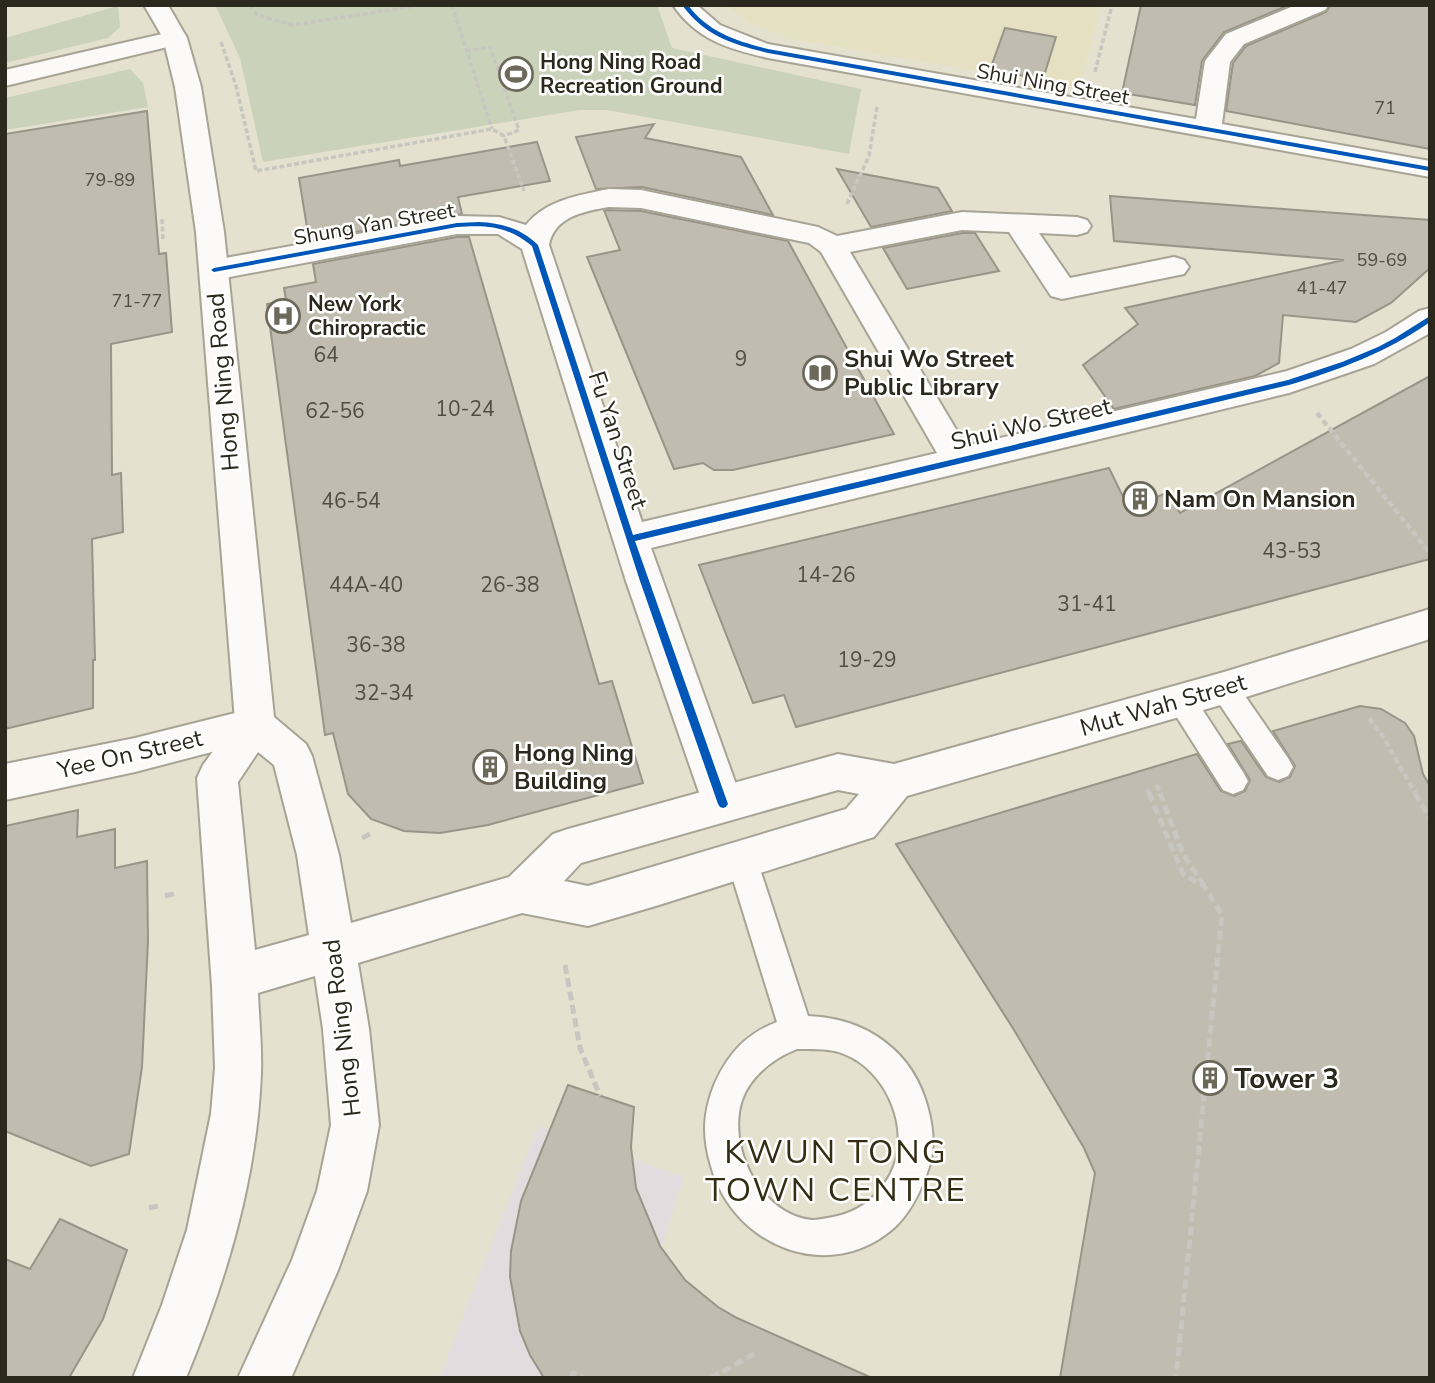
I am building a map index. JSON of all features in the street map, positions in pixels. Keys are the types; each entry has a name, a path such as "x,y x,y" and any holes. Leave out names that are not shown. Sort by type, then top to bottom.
{"street":[{"name":"Hong Ning Road","path":"156,5 175,38 188,86 214,270 255,725 292,756 318,855 346,1029 355,1125 342,1191 313,1270 264,1378"},
{"name":"Shui Ning Street","path":"685,5 693,18 711,33 737,44 768,51 1430,169"},
{"path":"1208,129 1218,61 1235,39 1317,5"},
{"path":"5,78 175,38"},
{"path":"535,245 538,229 550,216 586,202 609,198 641,199 818,236 832,246 958,461"},
{"path":"832,246 962,221 1077,226"},
{"name":"Shung Yan Street","path":"214,270 457,225 488,223 520,231 535,245"},
{"path":"1018,223 1062,289 1174,267"},
{"name":"Fu Yan Street","path":"535,245 630,538 723,804"},
{"name":"Shui Wo Street","path":"630,538 1289,382 1356,362 1417,329 1430,318"},
{"name":"Mut Wah Street","path":"235,978 522,893 568,848 838,772 894,782 1224,688 1430,624"},
{"path":"159,1378 180,1332 206,1246 231,1132 238,1074 235,978 217,778 255,725"},
{"name":"Yee On Street","path":"5,782 135,755 255,725"},
{"name":"Mut Wah Street","path":"522,893 588,906 743,860 859,824 894,782"}],"lane":[{"path":"1224,688 1278,767"},
{"path":"1181,700 1233,781"},
{"path":"743,860 797,1032"},
{"path":"797,1032 827,1032 855,1041 881,1058 901,1082 913,1112 916,1145 909,1176 894,1204 870,1225 840,1236 807,1237 776,1227 749,1206 730,1179 721,1147 720,1115 729,1085 746,1060 769,1042 797,1032"}],"path":[{"path":"250,5 257,15 293,25 421,5"},
{"path":"452,5 492,129"},
{"path":"1093,84 1112,5"},
{"path":"466,51 490,47 519,130 505,136"},
{"path":"846,205 869,156 878,95"},
{"path":"256,172 492,129 505,136 524,191"},
{"path":"1312,407 1430,553"},
{"path":"1369,718 1382,735 1430,819"},
{"path":"1156,785 1166,802 1183,854 1222,915 1176,1378"},
{"path":"1147,789 1156,804 1183,874 1205,886"},
{"path":"565,965 580,1048 600,1096"},
{"path":"149,1208 165,1204"},
{"path":"711,1378 756,1353"},
{"path":"570,1378 573,1373 583,1378"}],"shaded area":[{"path":"725,5 1101,5 1079,88 791,39 751,23"},
{"path":"538,1126 684,1177 632,1340 730,1378 439,1378"}],"green space":[{"name":"Hong Ning Road Recreation Ground","path":"215,5 657,5 672,48 861,89 849,154 607,110 580,110 263,162 240,58"},
{"path":"118,6 120,27 108,38 5,63 5,38"},
{"path":"130,69 143,83 148,107 5,130 5,98"}],"building":[{"path":"1141,5 1289,5 1224,32 1202,61 1195,105 1122,93"},
{"path":"1331,5 1430,5 1430,149 1226,111 1233,63 1246,46 1326,12"},
{"path":"1005,28 1056,37 1043,79 990,70"},
{"path":"147,111 159,254 166,253 172,332 111,344 112,475 121,473 123,532 92,539 95,660 93,708 5,729 5,134"},
{"path":"654,124 645,138 741,157 773,215 642,187 596,189 576,137"},
{"path":"537,142 550,181 458,197 462,214 309,240 299,178 399,160 400,166"},
{"path":"837,169 938,188 952,211 871,227"},
{"path":"1110,196 1430,220 1430,268 1391,303 1356,322 1283,315 1279,363 1255,376 1114,409 1083,365 1138,324 1125,308 1344,260 1114,241"},
{"path":"604,210 641,211 788,241 894,434 733,470 714,470 703,463 674,469 587,257 620,250"},
{"path":"975,233 999,271 907,289 883,248"},
{"path":"469,237 599,684 612,681 643,783 488,825 440,833 404,831 371,819 348,794 333,733 325,735 267,304 286,300 284,288 316,282 313,264"},
{"path":"1430,376 1430,559 796,727 784,695 753,703 699,565 1109,468 1129,509 1166,493 1180,513"},
{"path":"1360,706 1381,709 1405,723 1414,736 1423,774 1430,786 1430,1378 1060,1378 1095,1173 1084,1148 1014,1030 896,844 1197,754 1221,791 1234,796 1245,791 1250,780 1228,744 1241,741 1266,777 1279,782 1290,777 1295,766 1273,731"},
{"path":"78,810 77,837 115,829 115,868 147,861 148,941 142,1067 129,1154 91,1166 5,1131 5,826"},
{"path":"568,1085 634,1107 631,1147 636,1188 660,1246 685,1280 718,1307 737,1318 872,1378 544,1378 520,1331 510,1277 511,1251 521,1201"},
{"path":"60,1219 127,1250 103,1319 69,1378 5,1378 5,1259 30,1269"}],"cycle path":[{"path":"685,5 701,24 711,31 732,41 768,51 1430,169"},
{"path":"214,270 457,225 479,224 508,228 535,245 644,581 723,804"},
{"path":"630,539 1289,382 1345,364 1380,349 1430,318"}],"place":[{"name":"Hong Ning Road Recreation Ground","path":"516,74"},
{"name":"New York Chiropractic","path":"283,316"},
{"name":"Shui Wo Street Public Library","path":"820,373"},
{"name":"Nam On Mansion","path":"1140,499"},
{"name":"Hong Ning Building","path":"490,767"},
{"name":"Tower 3","path":"1210,1078"}],"district":[{"name":"KWUN TONG TOWN CENTRE","path":"836,1170"}]}
